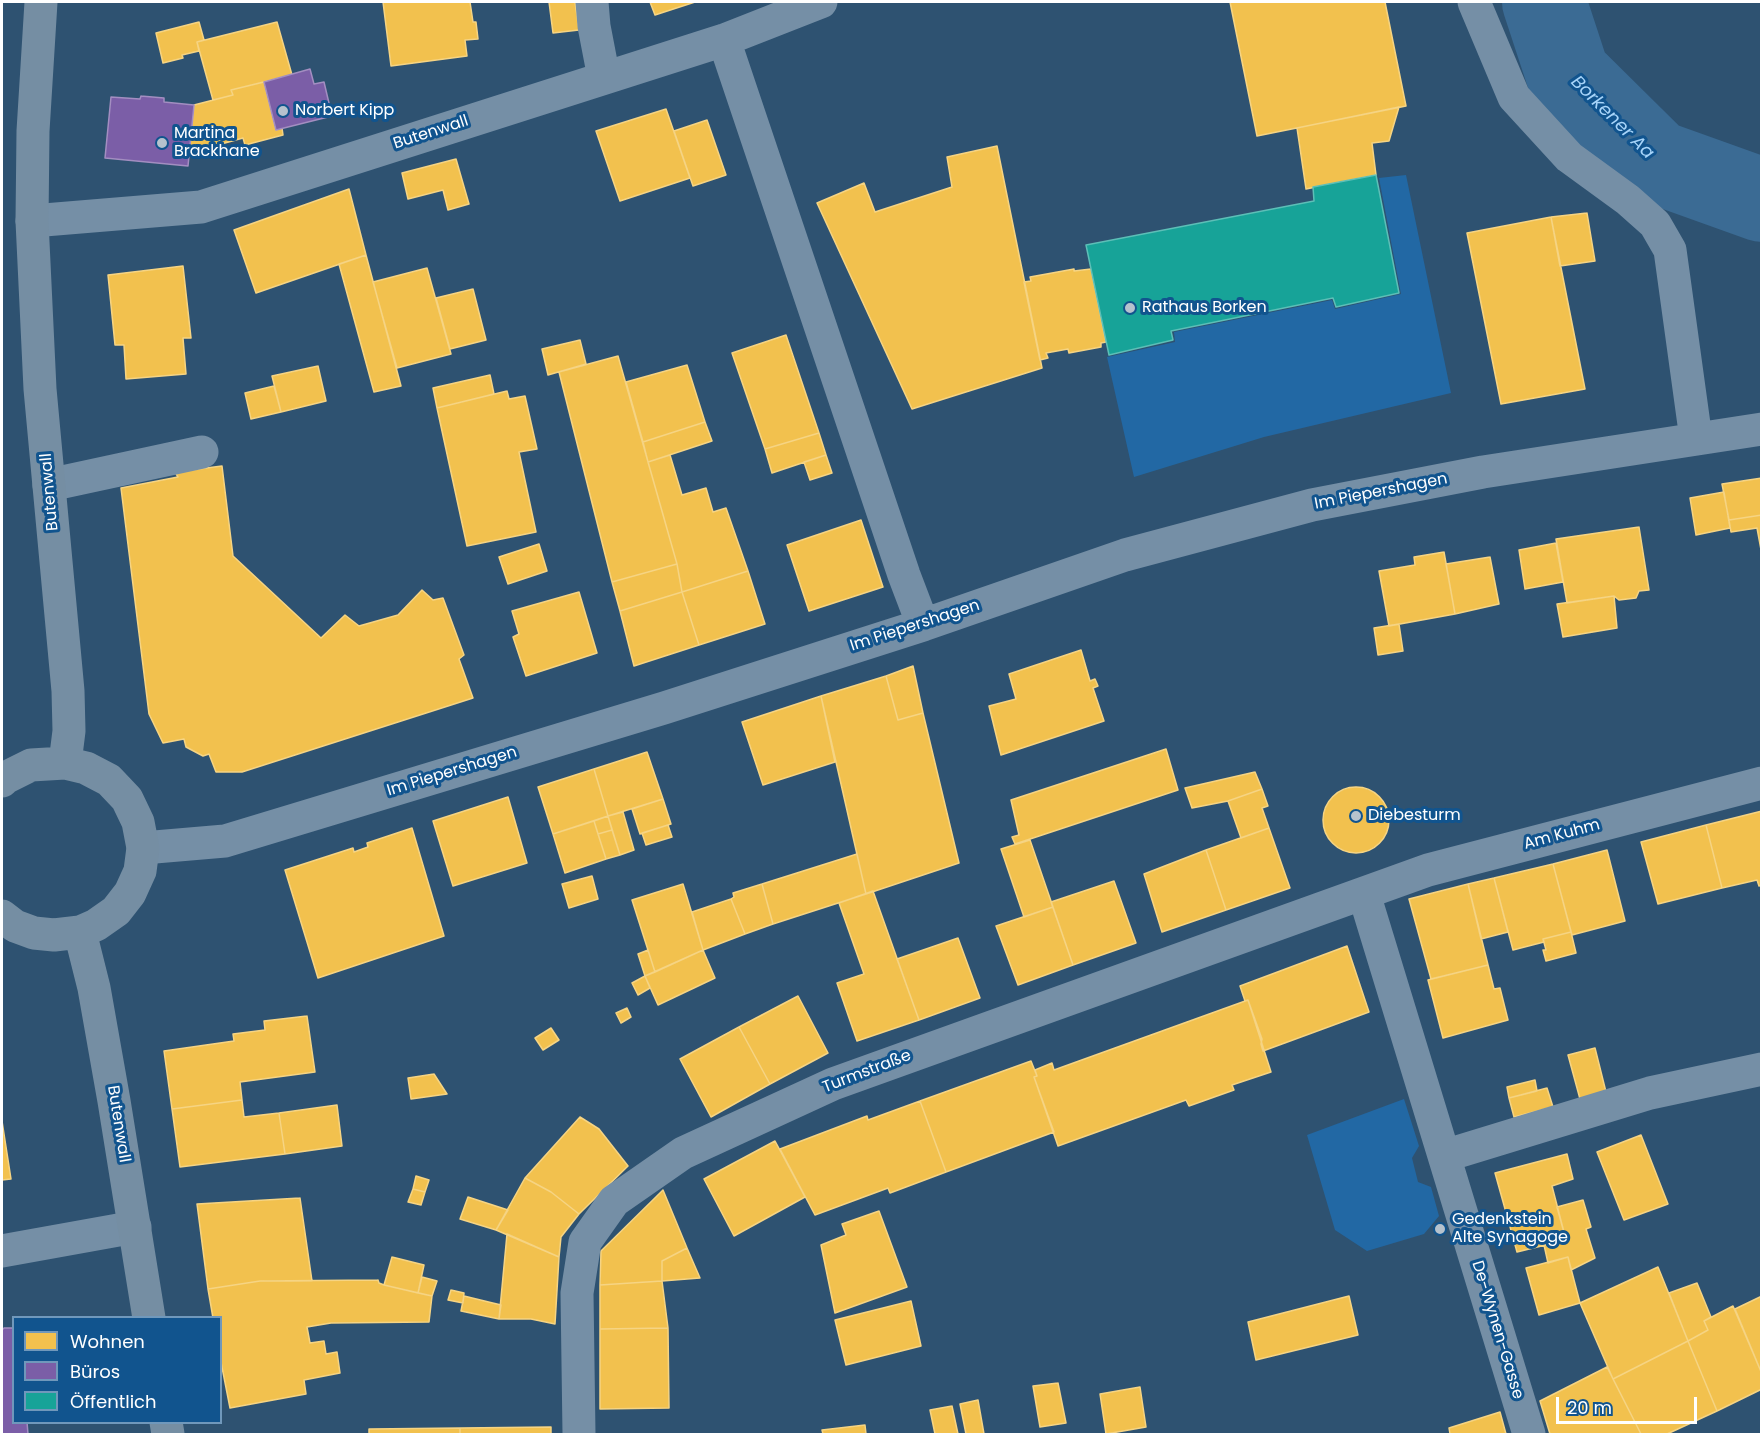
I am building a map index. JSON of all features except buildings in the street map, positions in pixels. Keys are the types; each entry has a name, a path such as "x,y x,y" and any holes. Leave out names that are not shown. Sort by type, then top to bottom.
{"main road":[{"name":"Butenwall","path":"41,2 33,131 32,221 40,390 68,692 69,731 65,763"},
{"path":"2,781 31,765 65,763 86,768 109,780 127,799 138,822 143,848 140,871 130,893 116,911 96,925 80,932 54,935 34,933 15,926 2,916"},
{"name":"Butenwall","path":"80,932 96,999 149,1316"}],"street":[{"path":"592,2 604,78"},
{"name":"Butenwall","path":"32,221 201,207 724,40 821,2"},
{"path":"1474,2 1514,97 1569,156 1628,200 1655,224 1670,250 1696,439"},
{"path":"724,40 923,625"},
{"name":"Im Piepershagen","path":"143,848 225,841 664,708 923,625 1125,555 1312,505 1483,472 1761,429"},
{"path":"49,485 202,452"},
{"name":"Am Kuhm","path":"1364,894 1428,870 1761,783"},
{"name":"De-Wynen-Gasse","path":"1364,894 1529,1434"},
{"name":"Turmstraße","path":"579,1434 577,1293 585,1242 614,1201 683,1153 832,1084 1364,894"},
{"path":"1444,1156 1650,1093 1761,1069"},
{"path":"2,1251 135,1227"}],"shaded area":[{"path":"1406,175 1451,393 1264,437 1134,477 1107,357 1175,342 1174,332 1332,300 1335,309 1401,294 1379,178"},
{"path":"1404,1099 1419,1146 1412,1158 1418,1182 1431,1187 1439,1216 1424,1234 1367,1251 1335,1230 1307,1135"}],"waterway":[{"name":"Borkener Aa","path":"1544,2 1568,75 1656,162 1762,200"}],"place":[{"name":"Norbert Kipp","path":"283,111"},
{"name":"Martina Brackhane","path":"162,143"},
{"name":"Rathaus Borken","path":"1130,308"},
{"name":"Diebesturm","path":"1356,816"},
{"name":"Gedenkstein Alte Synagoge","path":"1440,1229"}]}
